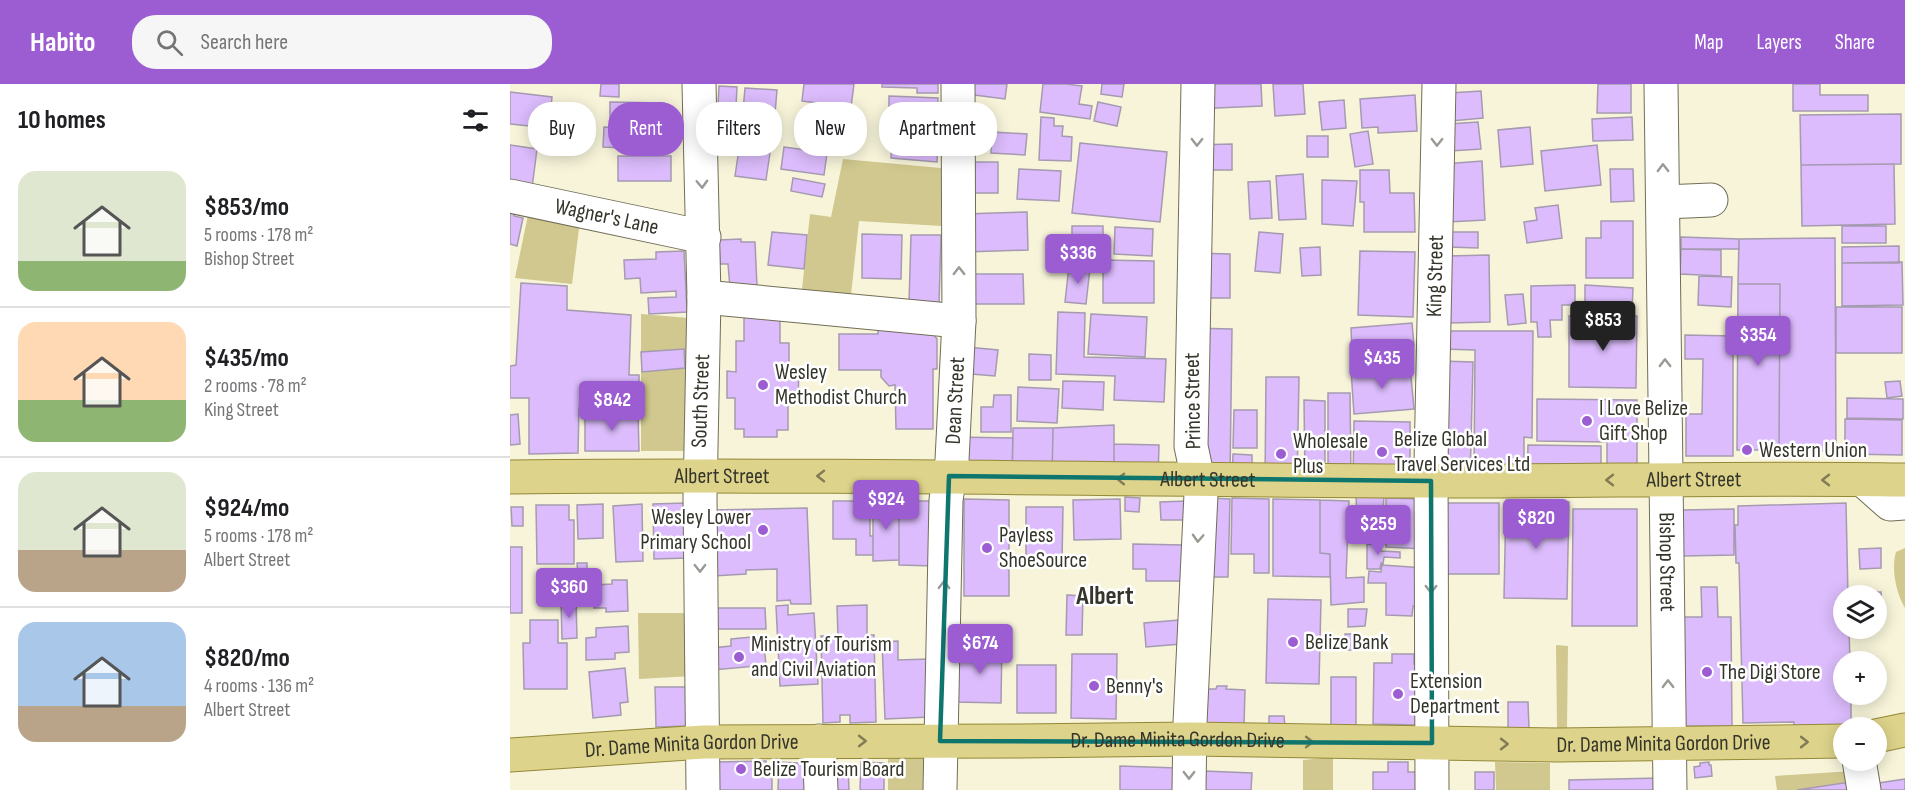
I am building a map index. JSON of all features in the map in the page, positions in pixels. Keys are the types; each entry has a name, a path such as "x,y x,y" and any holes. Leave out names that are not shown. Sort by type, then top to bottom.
{"main road":[{"name":"Albert Street","path":"510,477 700,475 1431,481 1905,480"},
{"path":"1887,734 1905,730"},
{"name":"Dr. Dame Minita Gordon Drive","path":"510,755 703,742 1190,739 1558,745 1833,741"}],"street":[{"name":"South Street","path":"699,84 705,297 700,475 704,790"},
{"name":"Dean Street","path":"940,790 946,500 951,460 958,321 958,84"},
{"name":"Prince Street","path":"1189,790 1201,494 1191,446 1198,84"},
{"name":"King Street","path":"1432,790 1431,481 1439,84"},
{"name":"Bishop Street","path":"1661,84 1670,790"},
{"name":"Wagner's Lane","path":"510,196 704,237"},
{"path":"1664,202 1712,200"},
{"path":"705,297 958,321"},
{"path":"1864,481 1890,504 1905,504"},
{"path":"819,741 821,790"},
{"path":"1861,771 1864,790"}],"highlighted area":[{"path":"949,476 1431,481 1432,743 940,741"}],"shaded area":[{"path":"843,159 941,168 941,226 859,221 850,304 801,299 810,214 831,217"},
{"path":"529,210 580,221 572,284 515,278"},
{"path":"641,314 689,318 688,451 641,451"},
{"path":"1905,548 1905,608 1897,588 1894,566 1896,552"},
{"path":"638,613 690,613 692,676 639,679"},
{"path":"1556,645 1568,646 1567,728 1557,728"},
{"path":"1333,757 1333,790 1303,790 1303,760"},
{"path":"932,758 932,790 888,790 888,759"},
{"path":"1495,762 1550,763 1550,790 1496,790"},
{"path":"1853,771 1855,790 1777,790 1775,776"}],"building":[{"path":"601,84 619,84 619,97 600,96"},
{"path":"804,84 854,84 852,102 802,101"},
{"path":"882,84 938,84 938,93 917,93 917,88 882,87"},
{"path":"960,84 1007,84 1005,99 959,93"},
{"path":"1043,84 1082,86 1079,104 1092,106 1090,119 1040,112"},
{"path":"1102,84 1124,84 1122,97 1101,94"},
{"path":"1193,84 1261,84 1262,106 1194,109"},
{"path":"1273,84 1303,84 1305,114 1275,116"},
{"path":"1598,84 1631,84 1631,113 1597,113"},
{"path":"1793,84 1820,84 1820,95 1868,95 1868,111 1793,111"},
{"path":"719,86 737,87 736,102 718,102"},
{"path":"745,88 777,90 776,102 744,102"},
{"path":"1481,91 1483,118 1451,121 1449,93"},
{"path":"510,92 552,97 552,102 528,102 528,126 510,124"},
{"path":"1415,95 1417,131 1378,133 1378,127 1362,128 1360,99"},
{"path":"889,96 938,98 938,102 889,102"},
{"path":"1344,100 1346,128 1322,130 1319,102"},
{"path":"1098,102 1121,107 1117,126 1094,121"},
{"path":"1901,114 1901,164 1801,165 1800,115"},
{"path":"1041,117 1054,118 1054,126 1063,126 1062,136 1072,137 1071,161 1039,160"},
{"path":"1632,117 1633,140 1593,141 1592,119"},
{"path":"1478,122 1481,149 1450,151 1448,124"},
{"path":"604,127 608,127 608,147 603,147"},
{"path":"1530,127 1533,164 1501,167 1498,130"},
{"path":"1368,131 1373,164 1355,167 1350,134"},
{"path":"997,132 1027,134 1025,155 997,153"},
{"path":"1307,136 1328,136 1328,157 1307,157"},
{"path":"1080,143 1167,152 1160,222 1072,213"},
{"path":"1232,144 1232,170 1195,170 1194,145"},
{"path":"510,145 528,148 528,156 536,156 532,188 510,185"},
{"path":"1597,145 1601,185 1545,191 1541,151"},
{"path":"784,147 794,148 794,156 827,156 824,175 781,169"},
{"path":"618,156 671,156 671,181 618,181"},
{"path":"738,156 770,156 766,180 735,176"},
{"path":"891,156 937,156 937,162 891,158"},
{"path":"1482,161 1485,220 1448,222 1444,164"},
{"path":"958,162 998,162 998,193 958,193"},
{"path":"1894,164 1895,224 1802,226 1801,165"},
{"path":"1019,169 1061,171 1059,201 1017,199"},
{"path":"1610,169 1633,169 1634,201 1611,202"},
{"path":"1360,170 1389,170 1390,193 1414,193 1415,232 1364,232 1364,202 1360,202"},
{"path":"1303,174 1306,219 1279,220 1276,176"},
{"path":"793,178 825,184 822,197 791,191"},
{"path":"1322,180 1357,181 1353,226 1322,224"},
{"path":"1270,181 1272,218 1250,219 1248,182"},
{"path":"1558,205 1562,238 1527,243 1524,222 1537,220 1535,208"},
{"path":"510,206 515,208 514,216 523,218 517,246 510,244"},
{"path":"1027,212 1028,250 965,252 964,214"},
{"path":"1601,221 1633,221 1633,278 1586,278 1586,238 1601,238"},
{"path":"1072,226 1103,226 1103,248 1072,248"},
{"path":"1842,226 1886,226 1886,243 1842,243"},
{"path":"1115,227 1153,229 1152,256 1114,254"},
{"path":"772,232 807,235 804,269 768,265"},
{"path":"1259,232 1283,234 1280,273 1255,271"},
{"path":"1448,232 1478,232 1478,248 1448,247"},
{"path":"862,234 902,235 901,279 862,278"},
{"path":"911,235 941,235 939,304 909,303"},
{"path":"1681,237 1739,239 1739,249 1681,249"},
{"path":"1835,238 1836,451 1779,450 1780,284 1738,284 1739,239"},
{"path":"741,239 741,242 755,242 757,286 730,288 728,264 720,264 719,240"},
{"path":"1899,246 1899,263 1842,263 1842,247"},
{"path":"1320,247 1321,275 1302,276 1300,248"},
{"path":"1681,249 1721,250 1721,276 1680,274"},
{"path":"684,251 687,312 649,314 648,298 676,297 676,291 641,293 640,278 625,279 624,260 656,259 656,252"},
{"path":"1360,251 1415,252 1413,317 1358,315"},
{"path":"1192,253 1230,254 1230,298 1192,298"},
{"path":"1489,255 1490,322 1449,323 1448,256"},
{"path":"1103,260 1154,261 1154,303 1103,303"},
{"path":"1902,262 1903,305 1842,306 1842,263"},
{"path":"1069,266 1090,268 1086,304 1065,302"},
{"path":"959,274 1023,274 1024,304 959,304"},
{"path":"1699,276 1732,277 1731,307 1698,305"},
{"path":"521,283 567,286 567,310 631,315 629,375 639,375 639,407 579,408 578,453 529,454 529,398 510,398 510,366 516,365"},
{"path":"1738,284 1780,284 1779,450 1737,450"},
{"path":"1575,285 1575,305 1562,305 1562,320 1550,320 1551,337 1538,337 1537,322 1531,322 1531,286"},
{"path":"1585,285 1633,288 1632,310 1585,307"},
{"path":"1523,294 1526,323 1508,325 1505,295"},
{"path":"1836,307 1902,307 1902,353 1836,353"},
{"path":"1058,312 1085,313 1084,357 1166,359 1164,402 1114,400 1115,376 1056,374"},
{"path":"1091,314 1147,317 1145,357 1088,354"},
{"path":"1569,316 1637,316 1636,388 1569,387"},
{"name":"Wesley Methodist Church","path":"744,317 780,317 780,343 789,343 789,372 799,372 798,398 788,398 788,430 777,430 777,437 744,437 744,429 735,429 735,398 727,398 727,371 736,372 736,341 744,341"},
{"path":"1412,323 1414,345 1352,350 1351,328"},
{"path":"1189,328 1232,329 1230,478 1187,477"},
{"path":"878,330 931,331 937,339 937,369 933,369 933,429 896,429 895,385 889,386 881,377 881,370 839,370 839,334 878,334"},
{"path":"1443,331 1533,331 1532,438 1524,437 1524,475 1474,475 1475,350 1443,349"},
{"path":"1685,335 1733,336 1733,456 1686,456 1686,414 1702,414 1703,359 1685,359"},
{"path":"956,346 998,350 995,376 959,373"},
{"path":"684,349 685,368 642,372 641,352"},
{"path":"1029,354 1051,355 1051,380 1029,380"},
{"path":"1441,361 1473,362 1470,482 1438,481"},
{"path":"1410,366 1414,409 1354,414 1351,370"},
{"name":"Wholesale Plus","path":"1266,377 1299,377 1297,483 1265,482"},
{"path":"1063,381 1104,382 1103,410 1062,408"},
{"path":"1900,381 1902,396 1887,398 1885,382"},
{"path":"1018,387 1059,389 1057,423 1017,421"},
{"path":"1328,393 1350,393 1351,480 1328,480"},
{"path":"994,395 1011,395 1011,432 981,432 981,407 993,407"},
{"path":"1847,398 1903,399 1903,419 1847,418"},
{"name":"I Love Belize Gift Shop","path":"1537,399 1637,400 1637,480 1607,479 1607,442 1537,441"},
{"path":"1304,400 1325,401 1325,480 1305,480"},
{"path":"1234,410 1257,410 1257,448 1233,448"},
{"path":"638,413 639,451 585,451 585,414"},
{"path":"518,414 520,444 510,445 510,415"},
{"path":"1845,419 1902,420 1902,455 1845,454"},
{"name":"Belize Global Travel Services Ltd","path":"1354,421 1410,422 1410,483 1353,482"},
{"path":"1114,425 1114,478 1052,479 1053,428"},
{"path":"1013,428 1053,428 1052,479 1012,478"},
{"path":"956,437 1013,438 1012,478 955,477"},
{"path":"1114,444 1159,445 1158,479 1114,478"},
{"path":"1528,445 1601,446 1601,485 1527,484"},
{"path":"1233,454 1252,455 1252,479 1232,479"},
{"path":"1356,495 1384,496 1381,543 1358,543"},
{"path":"1125,497 1140,498 1139,512 1125,511"},
{"path":"1210,498 1230,499 1228,577 1207,577"},
{"path":"1232,498 1269,499 1269,573 1254,573 1254,554 1231,554"},
{"path":"1386,498 1425,499 1425,549 1386,547"},
{"name":"Payless ShoeSource","path":"964,499 1009,500 1009,596 964,596"},
{"path":"1120,499 1121,539 1074,540 1073,500"},
{"path":"1273,499 1320,500 1320,553 1330,554 1330,577 1273,576"},
{"path":"1320,500 1349,501 1346,578 1364,577 1364,602 1331,605 1330,554 1320,553"},
{"path":"1506,500 1569,502 1567,599 1504,598"},
{"path":"833,501 870,501 870,536 873,536 873,555 856,555 856,539 833,539"},
{"path":"873,501 899,501 899,560 873,561"},
{"path":"899,501 934,501 934,566 899,565"},
{"path":"1187,501 1187,520 1161,520 1160,502"},
{"path":"687,503 688,558 654,559 653,504"},
{"path":"1446,503 1499,503 1499,574 1445,574"},
{"path":"1846,503 1848,585 1833,585 1833,639 1849,639 1850,651 1833,651 1833,705 1851,705 1851,717 1833,717 1833,726 1794,727 1794,722 1743,723 1739,563 1736,563 1735,525 1738,525 1738,506"},
{"path":"603,504 603,538 578,539 577,505"},
{"path":"642,504 643,561 616,562 613,506"},
{"path":"536,505 569,505 569,520 574,520 574,564 537,564"},
{"path":"511,507 523,507 523,526 512,526"},
{"path":"1026,507 1063,507 1062,562 1026,562"},
{"name":"Wesley Lower Primary School","path":"807,508 811,604 791,604 790,600 777,601 777,569 746,570 746,574 713,576 712,510"},
{"path":"1573,509 1637,509 1637,626 1572,626"},
{"path":"1734,509 1734,555 1683,556 1683,510"},
{"path":"1133,544 1184,545 1184,581 1146,581 1146,569 1133,569"},
{"path":"1367,544 1381,545 1381,551 1400,552 1400,558 1384,557 1380,569 1367,569"},
{"path":"510,547 522,547 522,613 510,613"},
{"path":"1881,548 1881,568 1860,569 1859,549"},
{"path":"577,563 587,563 587,575 578,575"},
{"path":"1382,565 1425,568 1425,607 1413,606 1412,616 1386,615 1386,583 1368,583 1369,571 1381,572"},
{"path":"612,580 627,580 628,611 606,612 606,608 594,608 593,585 612,584"},
{"name":"The Digi Store","path":"1701,587 1717,587 1718,617 1731,617 1732,726 1683,726 1682,617 1702,617"},
{"path":"1067,595 1083,596 1082,635 1066,635"},
{"name":"Belize Bank","path":"1268,599 1321,600 1319,684 1266,683"},
{"path":"561,600 576,600 577,638 562,639"},
{"path":"788,605 788,615 814,613 818,684 780,686 776,606"},
{"path":"867,605 867,635 874,635 876,722 850,723 850,715 840,715 840,722 823,723 821,636 838,636 837,606"},
{"path":"714,608 765,608 766,629 714,629"},
{"path":"1348,609 1367,609 1365,626 1348,627"},
{"path":"530,620 558,620 558,643 567,643 567,689 524,689 523,643 530,643"},
{"path":"1179,620 1181,644 1146,647 1144,623"},
{"path":"628,626 629,652 615,653 615,659 586,660 586,638 596,637 596,628"},
{"path":"1345,634 1355,634 1355,650 1346,650"},
{"name":"Ministry of Tourism and Civil Aviation","path":"763,636 766,665 713,670 711,648 731,646 731,639"},
{"path":"985,639 1002,639 1001,703 955,702 955,654 985,655"},
{"path":"898,641 898,660 928,659 930,717 885,719 882,642"},
{"name":"Benny's","path":"1072,654 1117,654 1116,719 1071,718"},
{"name":"Extension Department","path":"1392,654 1414,654 1414,664 1423,664 1422,725 1373,724 1374,663 1392,663"},
{"path":"1017,665 1056,665 1056,713 1017,713"},
{"path":"625,668 628,702 620,703 621,715 593,718 589,672"},
{"path":"1331,677 1356,677 1356,728 1331,728"},
{"path":"1217,686 1245,690 1244,725 1200,724 1201,689 1216,689"},
{"path":"655,687 689,687 690,726 656,727"},
{"path":"1508,702 1528,702 1529,728 1508,728"},
{"path":"1269,716 1284,716 1285,727 1269,727"},
{"name":"Belize Tourism Board","path":"766,761 767,777 772,777 772,790 716,790 716,762"},
{"path":"779,762 817,764 816,790 778,790"},
{"path":"861,762 884,763 884,790 860,790"},
{"path":"1388,762 1408,762 1408,772 1422,772 1422,790 1373,790 1373,772 1388,772"},
{"path":"1709,762 1712,776 1695,778 1694,767 1700,766 1700,763"},
{"path":"848,766 849,790 829,790 828,767"},
{"path":"1120,766 1177,768 1177,790 1120,790"},
{"path":"1204,771 1252,773 1251,790 1204,790"},
{"path":"1475,772 1494,772 1494,790 1475,790"},
{"path":"1660,778 1660,790 1569,790 1569,780"},
{"path":"1905,779 1905,790 1880,790 1879,783"},
{"path":"1850,782 1852,790 1797,790"}],"place":[{"name":"Wesley Methodist Church","path":"763,385"},
{"name":"I Love Belize Gift Shop","path":"1587,421"},
{"name":"Western Union","path":"1747,450"},
{"name":"Belize Global Travel Services Ltd","path":"1382,452"},
{"name":"Wholesale Plus","path":"1281,454"},
{"name":"Wesley Lower Primary School","path":"763,530"},
{"name":"Payless ShoeSource","path":"987,548"},
{"name":"Belize Bank","path":"1293,642"},
{"name":"Ministry of Tourism and Civil Aviation","path":"739,657"},
{"name":"The Digi Store","path":"1707,672"},
{"name":"Benny's","path":"1094,686"},
{"name":"Extension Department","path":"1398,694"},
{"name":"Belize Tourism Board","path":"741,769"}],"district":[{"name":"Albert","path":"1105,596"}]}
